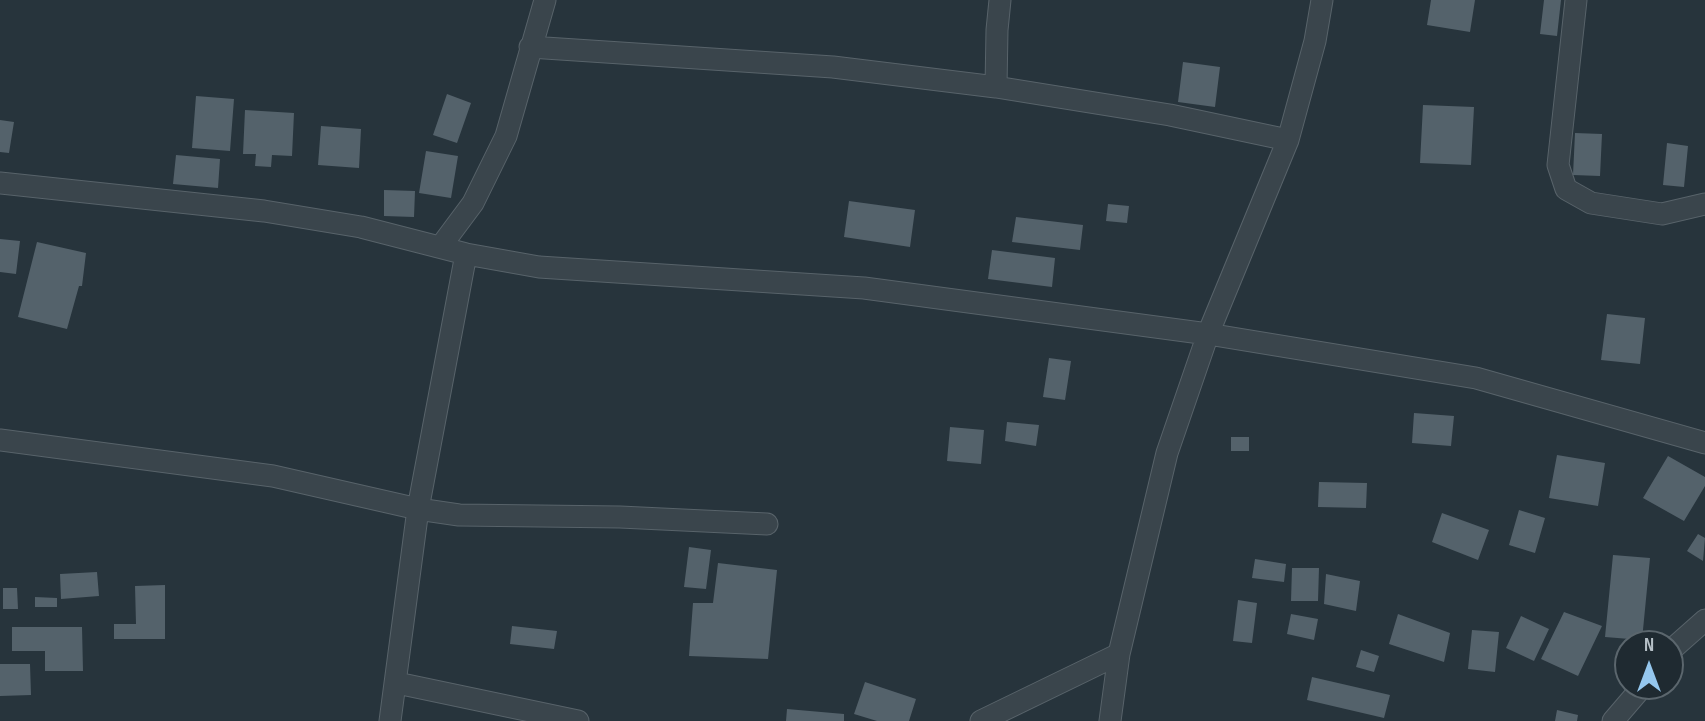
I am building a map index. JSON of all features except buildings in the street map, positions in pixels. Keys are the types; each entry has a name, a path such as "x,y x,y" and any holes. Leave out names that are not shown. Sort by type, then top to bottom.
{"street":[{"path":"441,246 468,212 506,136 545,0"},
{"path":"996,87 1000,0"},
{"path":"1110,721 1119,654 1167,453 1208,334 1288,140 1315,41 1322,0"},
{"path":"1576,0 1558,165 1566,189 1591,203 1662,214 1705,204"},
{"path":"530,47 833,67 996,87 1170,116 1288,140"},
{"path":"0,183 264,211 360,227 466,254 539,267 864,288 1208,334 1476,378 1705,443"},
{"path":"390,721 418,509 466,254"},
{"path":"0,440 273,476 418,509 491,517 620,517 767,524"},
{"path":"1684,639 1705,620"},
{"path":"981,721 1119,654"},
{"path":"397,683 579,721"},
{"path":"1613,721 1631,700"}]}
